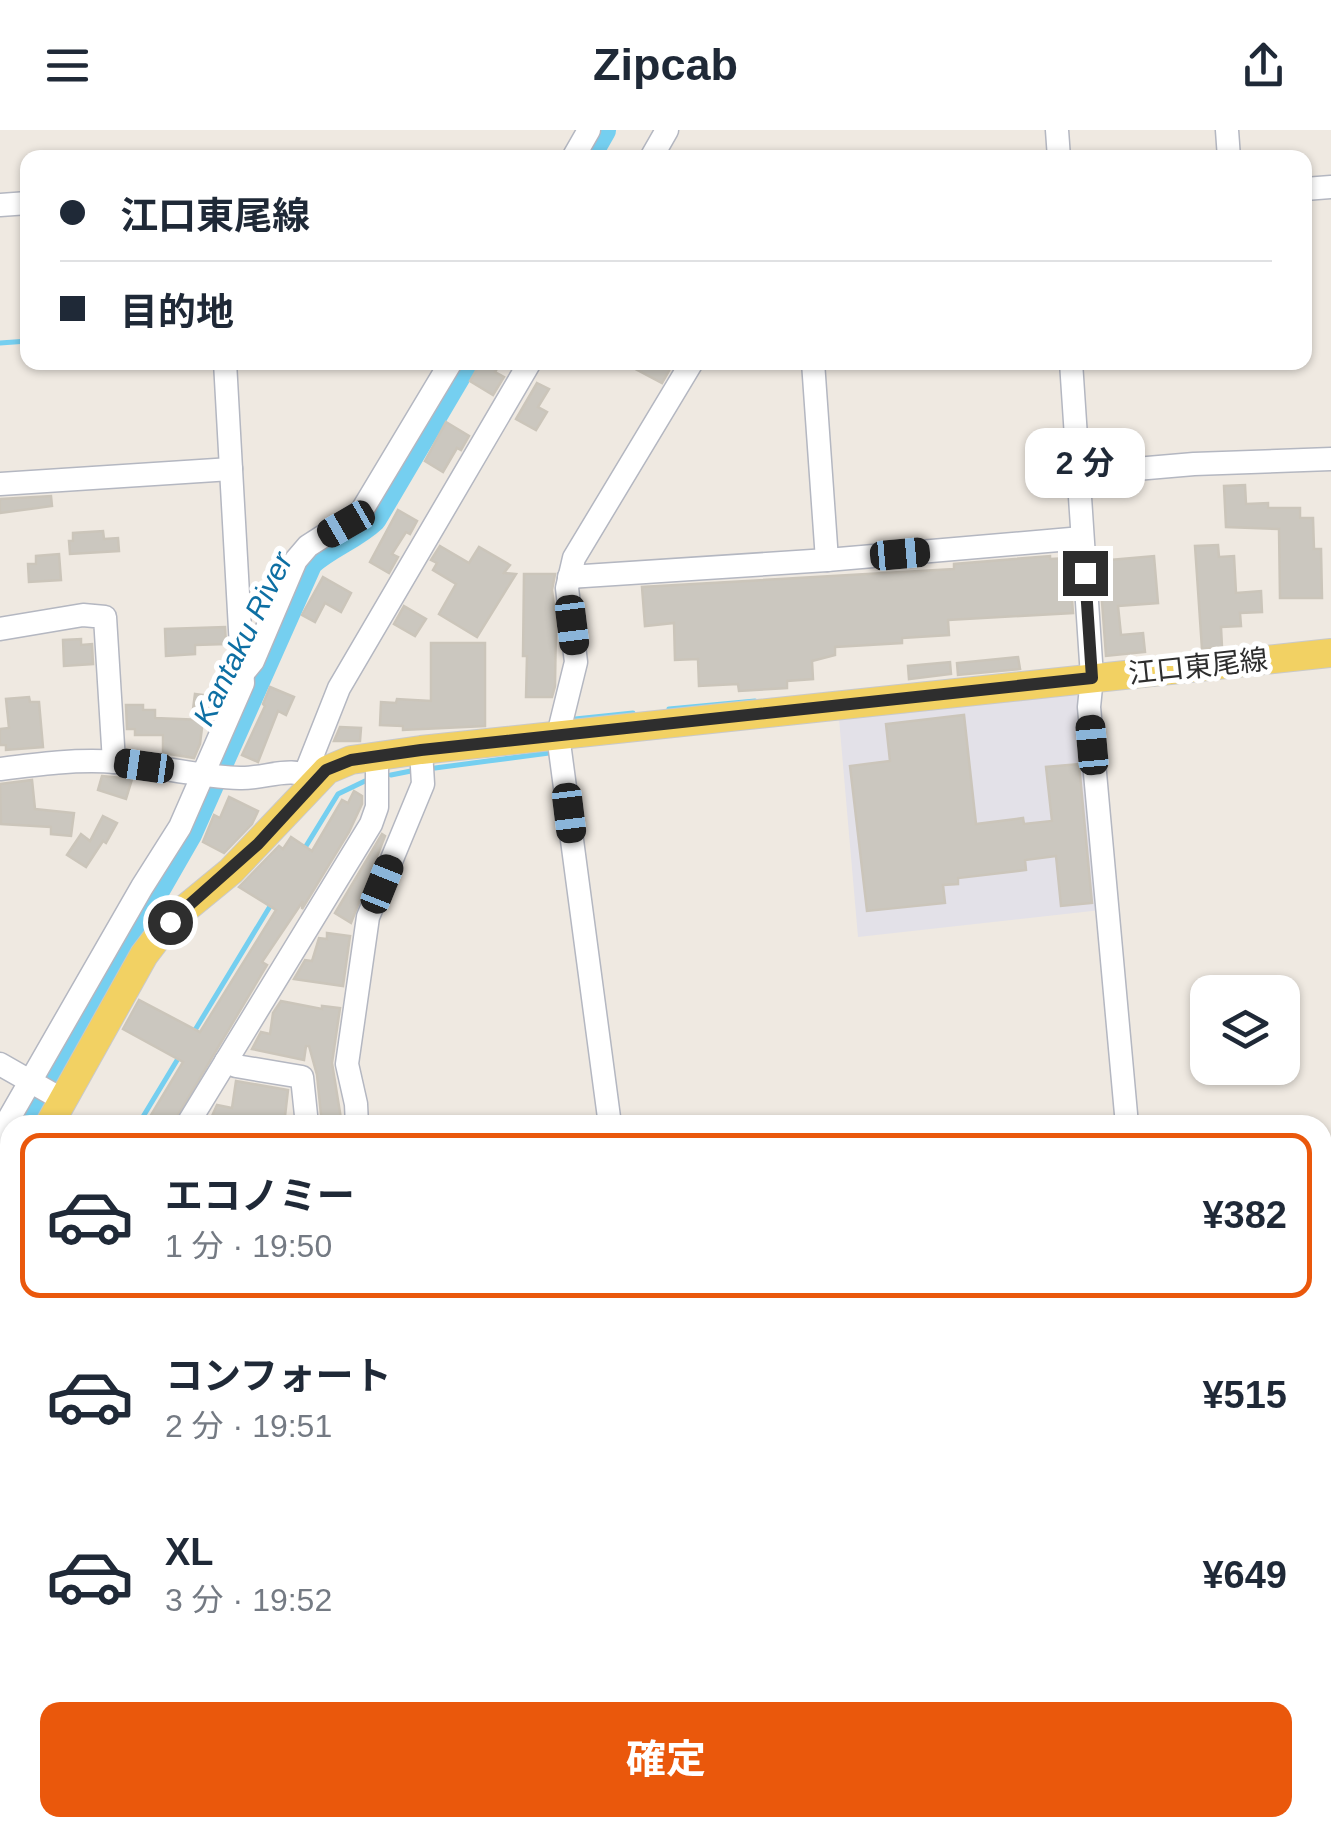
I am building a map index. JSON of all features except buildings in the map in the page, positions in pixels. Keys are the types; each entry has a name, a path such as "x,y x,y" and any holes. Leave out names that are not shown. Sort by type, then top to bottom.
{"main road":[{"name":"江口東尾線","path":"48,1115 44,1089 157,936 258,844 310,777 351,760 1331,653"}],"street":[{"path":"19,1115 44,1089 142,886 212,775 243,683 225,370"},
{"path":"244,672 253,660 296,560 308,546 361,512 446,370"},
{"path":"0,770 48,763 114,762 244,778 289,772 310,777 338,688 525,370"},
{"path":"609,1115 558,735 576,662 568,577 574,558 687,370"},
{"path":"815,370 827,560"},
{"path":"1072,370 1092,678 1089,707 1125,1115"},
{"path":"1078,474 1194,464 1331,459"},
{"path":"0,484 230,470"},
{"path":"568,577 1082,538"},
{"path":"0,630 83,615 105,618 114,762"},
{"path":"357,1115 347,1064 368,917 422,784 421,750"},
{"path":"192,1115 371,824 377,807 377,756"},
{"path":"226,1061 302,1076 306,1115"},
{"path":"0,1064 44,1089"}],"shaded area":[{"path":"1083,690 1101,910 858,937 839,719"}],"waterway":[{"name":"Kantaku River","path":"591,150 602,130"},
{"path":"0,343 20,342"},
{"name":"Kantaku River","path":"27,1115 188,834 309,562 373,518 460,370"},
{"path":"669,709 755,701"},
{"path":"575,719 633,713"},
{"path":"435,768 549,753"},
{"path":"391,775 411,771"},
{"path":"303,851 338,794 365,781"},
{"path":"192,1035 272,903"},
{"path":"144,1115 179,1057"}],"route":[{"path":"170,922 231,871 326,770 351,760 1092,678 1085,573"}]}
